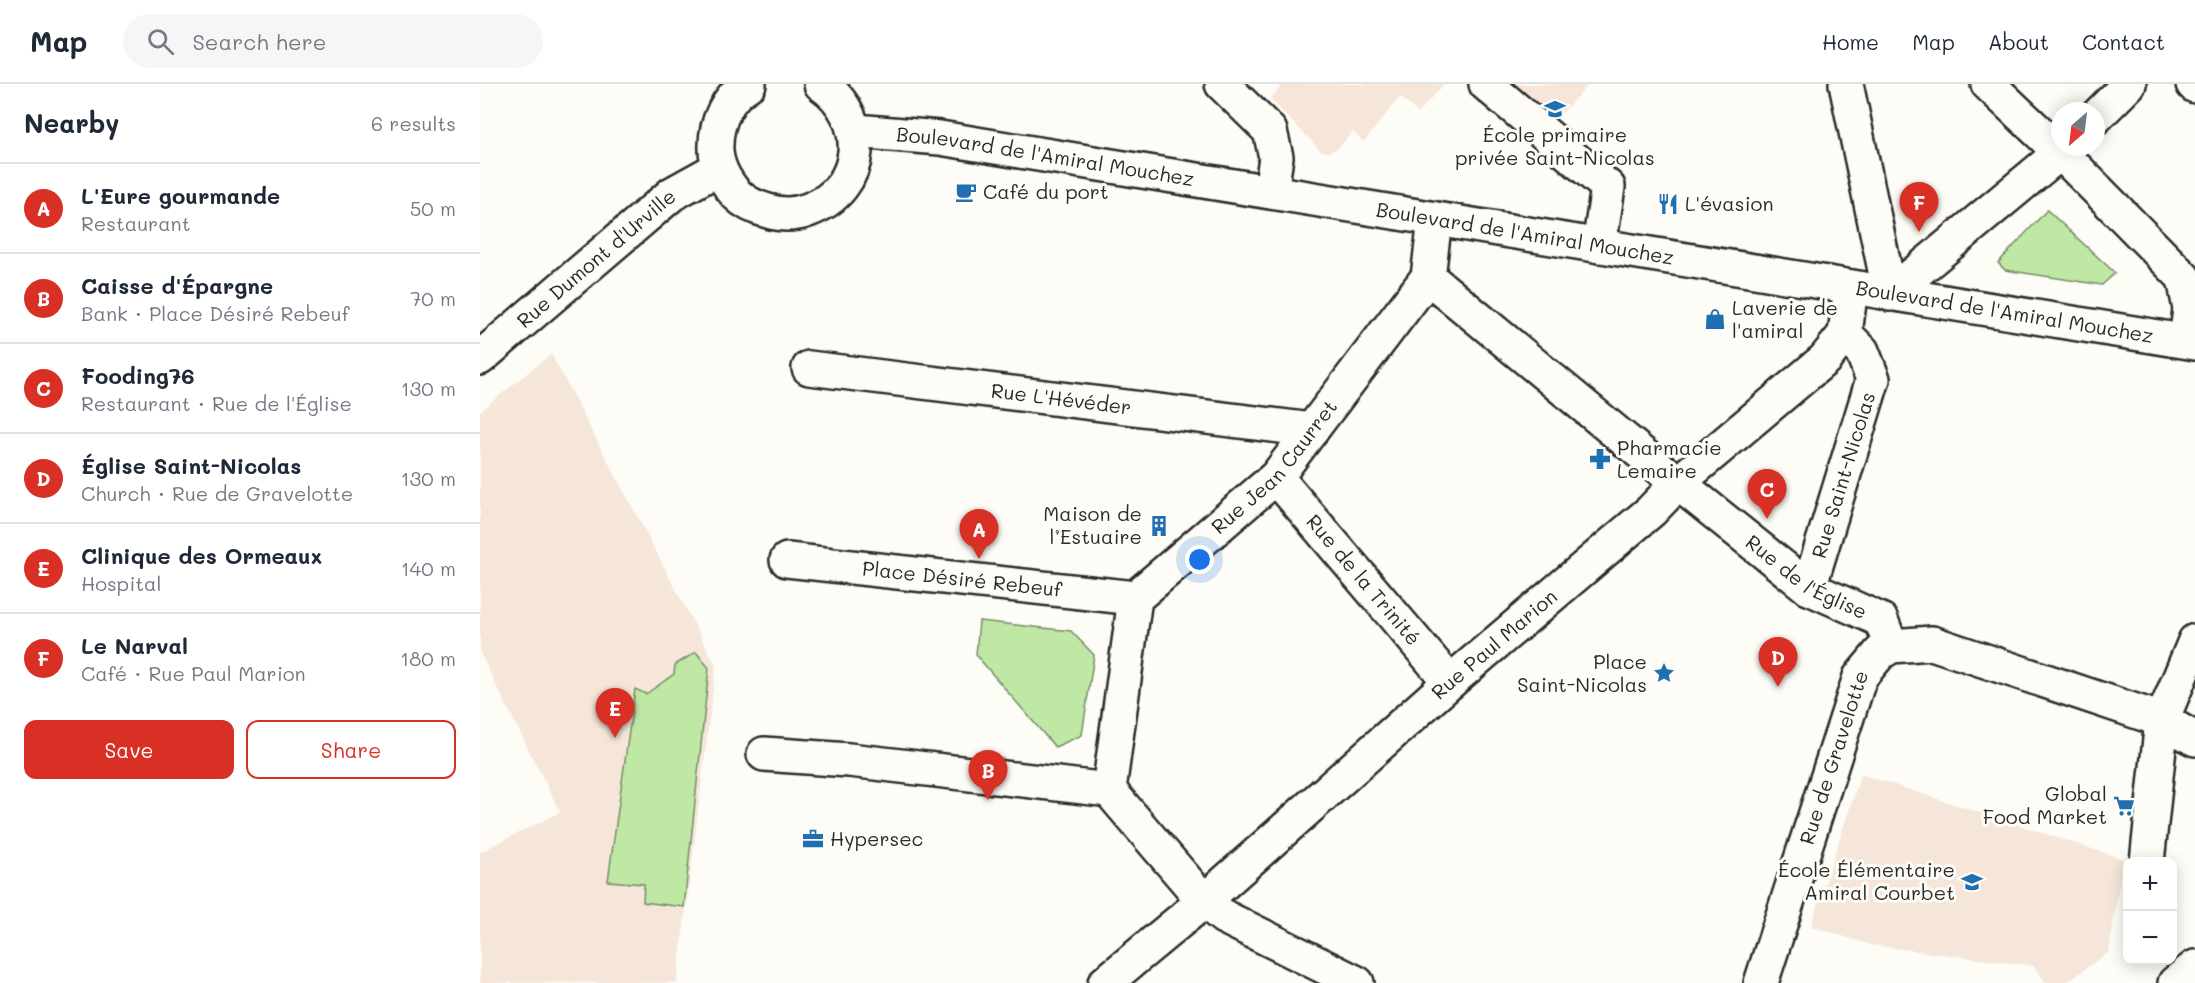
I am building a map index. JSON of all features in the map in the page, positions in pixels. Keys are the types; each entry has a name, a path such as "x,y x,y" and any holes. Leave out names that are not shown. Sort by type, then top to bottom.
{"street":[{"path":"749,84 732,98 718,123 716,152 719,168 728,184 741,198 756,208 774,213 802,212 817,207 830,199 849,175 854,161 855,130 835,87"},
{"path":"1222,84 1270,131 1276,157 1271,192"},
{"path":"1486,84 1608,187 1599,246"},
{"path":"1846,84 1890,294 2057,156"},
{"path":"1988,84 2051,139"},
{"path":"2105,108 2129,84"},
{"name":"Boulevard de l'Amiral Mouchez","path":"855,130 940,138 2191,342"},
{"path":"2070,156 2184,279 2190,309 2191,342"},
{"name":"Rue Dumont d'Urville","path":"480,358 672,194 719,168"},
{"path":"1428,277 1436,219"},
{"name":"Rue Jean Caurret","path":"1135,598 1276,477 1428,277"},
{"name":"Rue de l'Église","path":"1428,277 1649,460 1809,588 1881,620 1891,646"},
{"path":"1845,334 1851,287"},
{"name":"Rue Paul Marion","path":"1105,983 1204,901 1450,682 1651,511 1679,482 1825,360 1845,334"},
{"name":"Rue Saint-Nicolas","path":"1809,588 1873,379 1862,351 1845,334"},
{"name":"Rue L'Hévéder","path":"809,368 1312,430"},
{"name":"Rue de la Trinité","path":"1276,477 1450,682"},
{"name":"Place Désiré Rebeuf","path":"787,560 1135,598"},
{"path":"1109,790 1135,598"},
{"path":"2147,857 2162,720 2195,641"},
{"path":"1891,646 1932,643 2162,720 2195,739"},
{"name":"Rue de Gravelotte","path":"1761,983 1860,677 1880,653 1891,646"},
{"path":"764,754 849,760 1109,790 1204,901 1224,917 1356,983"}],"shaded area":[{"path":"1284,84 1444,84 1418,113 1400,97 1364,142 1353,132 1337,149 1328,152 1321,151 1270,99"},
{"name":"École primaire privée Saint-Nicolas","path":"1512,84 1589,84 1556,119"},
{"path":"551,354 716,665 677,983 480,983 480,852 560,812 480,653 480,411"},
{"name":"École Élémentaire Amiral Courbet","path":"1861,774 2123,859 2109,952 2065,983 2046,983 2034,966 1870,945 1811,926"}],"green space":[{"path":"2047,210 2115,273 2102,285 2005,270 1998,263"},
{"path":"979,621 1071,631 1094,655 1082,735 1055,747 976,655"},
{"path":"696,652 709,668 684,907 643,902 644,884 608,881 635,689 646,694 674,674 675,665"}],"place":[{"name":"École primaire privée Saint-Nicolas","path":"1555,109"},
{"name":"Café du port","path":"966,192"},
{"name":"L'évasion","path":"1668,204"},
{"name":"Le Narval","path":"1919,232"},
{"name":"Laverie de l'amiral","path":"1715,319"},
{"name":"Pharmacie Lemaire","path":"1600,459"},
{"name":"Fooding76","path":"1767,519"},
{"name":"Maison de l’Estuaire","path":"1159,526"},
{"name":"L'Eure gourmande","path":"979,559"},
{"name":"Place Saint-Nicolas","path":"1664,673"},
{"name":"Église Saint-Nicolas","path":"1778,687"},
{"name":"Clinique des Ormeaux","path":"615,738"},
{"name":"Caisse d'Épargne","path":"988,800"},
{"name":"Global Food Market","path":"2124,806"},
{"name":"Hypersec","path":"813,839"},
{"name":"École Élémentaire Amiral Courbet","path":"1972,882"}]}
